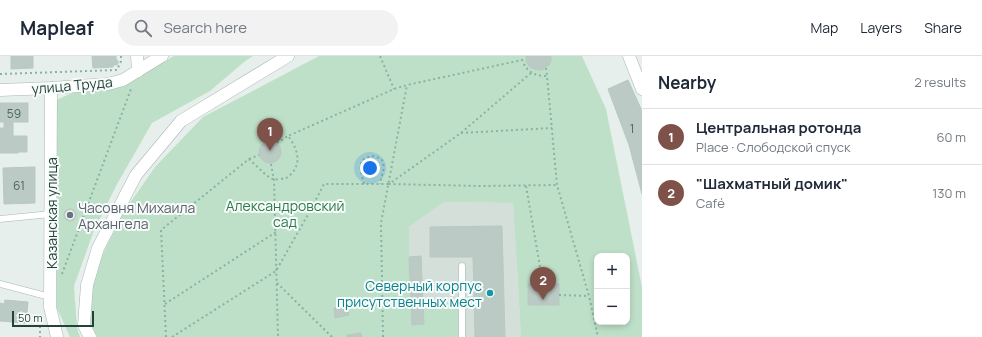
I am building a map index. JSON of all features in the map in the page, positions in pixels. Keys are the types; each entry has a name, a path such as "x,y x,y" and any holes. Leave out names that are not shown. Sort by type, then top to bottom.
{"street":[{"path":"137,56 138,71"},
{"name":"улица Труда","path":"0,90 108,84 123,80 162,56"},
{"path":"90,337 84,325 87,285 98,248 136,174 181,121 288,56"},
{"path":"629,56 642,89"},
{"name":"Казанская улица","path":"51,88 50,307 57,337"}],"lane":[{"path":"0,219 51,214"},
{"path":"462,266 462,337"},
{"path":"0,284 50,297"}],"path":[{"path":"0,74 116,70 121,61 121,56"},
{"path":"380,56 394,89"},
{"path":"277,143 288,136 394,89 526,59"},
{"path":"522,60 524,66 531,73 540,76 547,76"},
{"path":"546,68 557,185 589,296 598,337"},
{"path":"61,278 138,71"},
{"path":"389,184 462,133 531,73"},
{"path":"382,337 381,223 407,85"},
{"path":"462,133 552,128"},
{"path":"249,159 266,175 274,180 287,178 297,165 298,156 294,145 288,136"},
{"path":"166,337 161,230 249,159 259,155"},
{"path":"364,184 361,167 362,161 367,156 375,156 382,160 384,167 380,184"},
{"path":"271,164 274,180 278,337"},
{"path":"172,337 276,271 324,184 480,186 557,185"},
{"path":"526,186 543,284"},
{"path":"165,304 276,232"},
{"path":"277,282 332,337"},
{"path":"559,294 589,296"},
{"path":"40,316 40,337"}],"shaded area":[{"path":"444,202 513,203 521,337 458,337 458,303 424,324 409,257 409,227"}],"green space":[{"path":"174,56 253,56 210,91 152,123 116,186 93,233 74,286 77,328 80,337 70,337 57,308 54,101 79,90 118,88"},
{"name":"Александровский сад","path":"319,56 582,56 606,109 642,287 642,337 521,337 513,203 444,202 409,227 409,257 421,256 423,303 458,303 458,337 97,337 89,319 91,295 96,268 123,213 155,167 203,117"}],"building":[{"path":"11,56 33,56 33,68 11,69"},
{"path":"92,56 116,56 118,64 113,65 113,67 93,68"},
{"path":"526,56 551,56 551,61 549,65 542,70 538,70 530,67 527,63"},
{"path":"628,80 642,111 642,194 629,145 608,89"},
{"path":"0,103 28,103 28,122 0,122"},
{"path":"4,122 13,122 13,136 27,136 27,152 0,153 0,128 4,128"},
{"path":"266,141 274,141 281,148 281,156 274,163 266,163 259,156 259,148"},
{"path":"35,167 35,203 4,204 3,168"},
{"name":"Часовня Михаила Архангела","path":"68,209 72,209 76,215 72,221 68,221 64,217 64,213"},
{"path":"502,226 505,337 475,337 473,257 430,257 430,227"},
{"path":"421,256 424,324 412,325 409,257"},
{"path":"528,284 559,284 559,305 528,305"},
{"path":"5,300 28,302 26,323 0,321 0,303 4,304"},
{"path":"347,305 349,315 335,318 334,308"},
{"path":"361,333 362,337 347,337 347,335"}],"place":[{"name":"Центральная ротонда","path":"270,151"},
{"name":"Часовня Михаила Архангела","path":"70,215"},
{"name":"Северный корпус присутственных мест","path":"490,293"},
{"name":"\"Шахматный домик\"","path":"543,300"}]}
